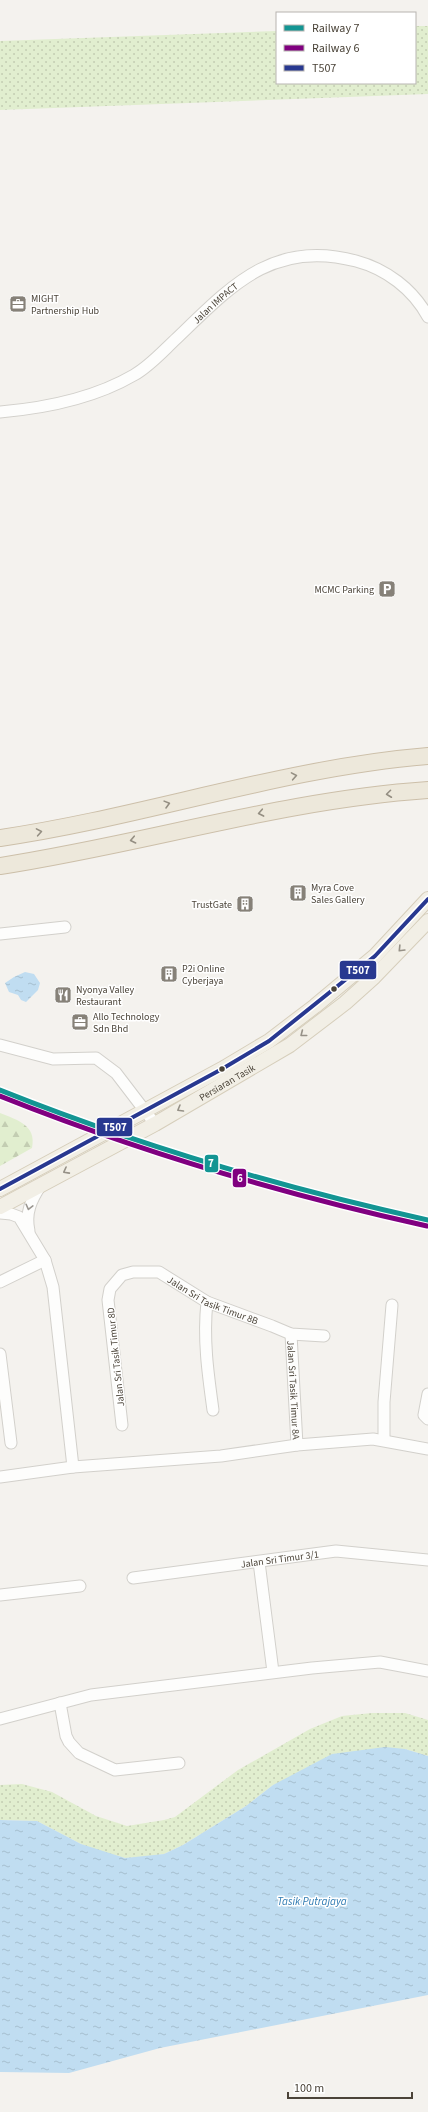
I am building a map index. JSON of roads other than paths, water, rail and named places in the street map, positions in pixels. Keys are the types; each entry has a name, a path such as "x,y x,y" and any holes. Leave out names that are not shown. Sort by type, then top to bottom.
{"highway":[{"path":"0,838 111,818 271,780 320,771 428,756"},
{"path":"0,866 38,860 220,820 304,805 428,790"}],"main road":[{"name":"Persiaran Tasik","path":"0,1189 222,1069 269,1041 290,1026 375,956 428,899"},
{"name":"Persiaran Tasik","path":"0,1207 42,1183 155,1124 290,1045 351,998 374,977 428,921"}],"street":[{"name":"Jalan IMPACT","path":"0,412 54,405 103,390 133,376 155,359 226,291 247,275 276,262 299,258 333,256 363,263 386,273 400,283 414,296 428,317"},
{"path":"0,934 65,927"},
{"path":"0,1045 53,1058 96,1058 116,1072 146,1110 155,1124"},
{"path":"30,1234 28,1212 31,1201 42,1183"},
{"path":"0,1213 11,1214 19,1217 45,1260 53,1287 73,1468"},
{"path":"0,1282 45,1260"},
{"name":"Jalan Sri Tasik Timur 8B","path":"110,1289 122,1275 133,1272 159,1272 207,1302 291,1334 324,1336"},
{"name":"Jalan Sri Tasik Timur 8D","path":"110,1289 108,1300 111,1336 122,1425"},
{"path":"207,1302 205,1322 206,1361 213,1410"},
{"path":"379,1440 384,1402 392,1305"},
{"name":"Jalan Sri Tasik Timur 8A","path":"291,1334 297,1445"},
{"path":"0,1354 11,1443"},
{"path":"426,1417 428,1394"},
{"path":"0,1477 73,1468 220,1456 297,1445 379,1440 428,1449"},
{"name":"Jalan Sri Timur 3/1","path":"132,1578 336,1551 428,1560"},
{"path":"259,1562 272,1672"},
{"path":"0,1595 80,1586"},
{"path":"0,1719 96,1694 272,1672 380,1662 428,1670"},
{"path":"60,1703 68,1742 79,1753 115,1770 179,1763"}],"water":[{"path":"25,972 34,974 40,983 38,990 26,1002 21,1000 18,995 9,992 5,983"},
{"name":"Tasik Putrajaya","path":"385,1747 405,1749 428,1756 428,1995 160,2048 69,2073 0,2072 0,1820 37,1821 81,1844 125,1858 164,1854 183,1845 246,1806 273,1785 332,1754"}],"rail line":[{"name":"7","path":"0,1090 105,1129 211,1164 319,1194 428,1220"},
{"name":"6","path":"0,1096 105,1135 211,1170 319,1200 427,1226"}],"place":[{"name":"MIGHT Partnership Hub","path":"18,304"},
{"name":"MCMC Parking","path":"387,589"},
{"name":"Myra Cove Sales Gallery","path":"298,893"},
{"name":"TrustGate","path":"245,904"},
{"name":"P2i Online Cyberjaya","path":"169,974"},
{"name":"Nyonya Valley Restaurant","path":"63,995"},
{"name":"Allo Technology Sdn Bhd","path":"80,1022"}]}
